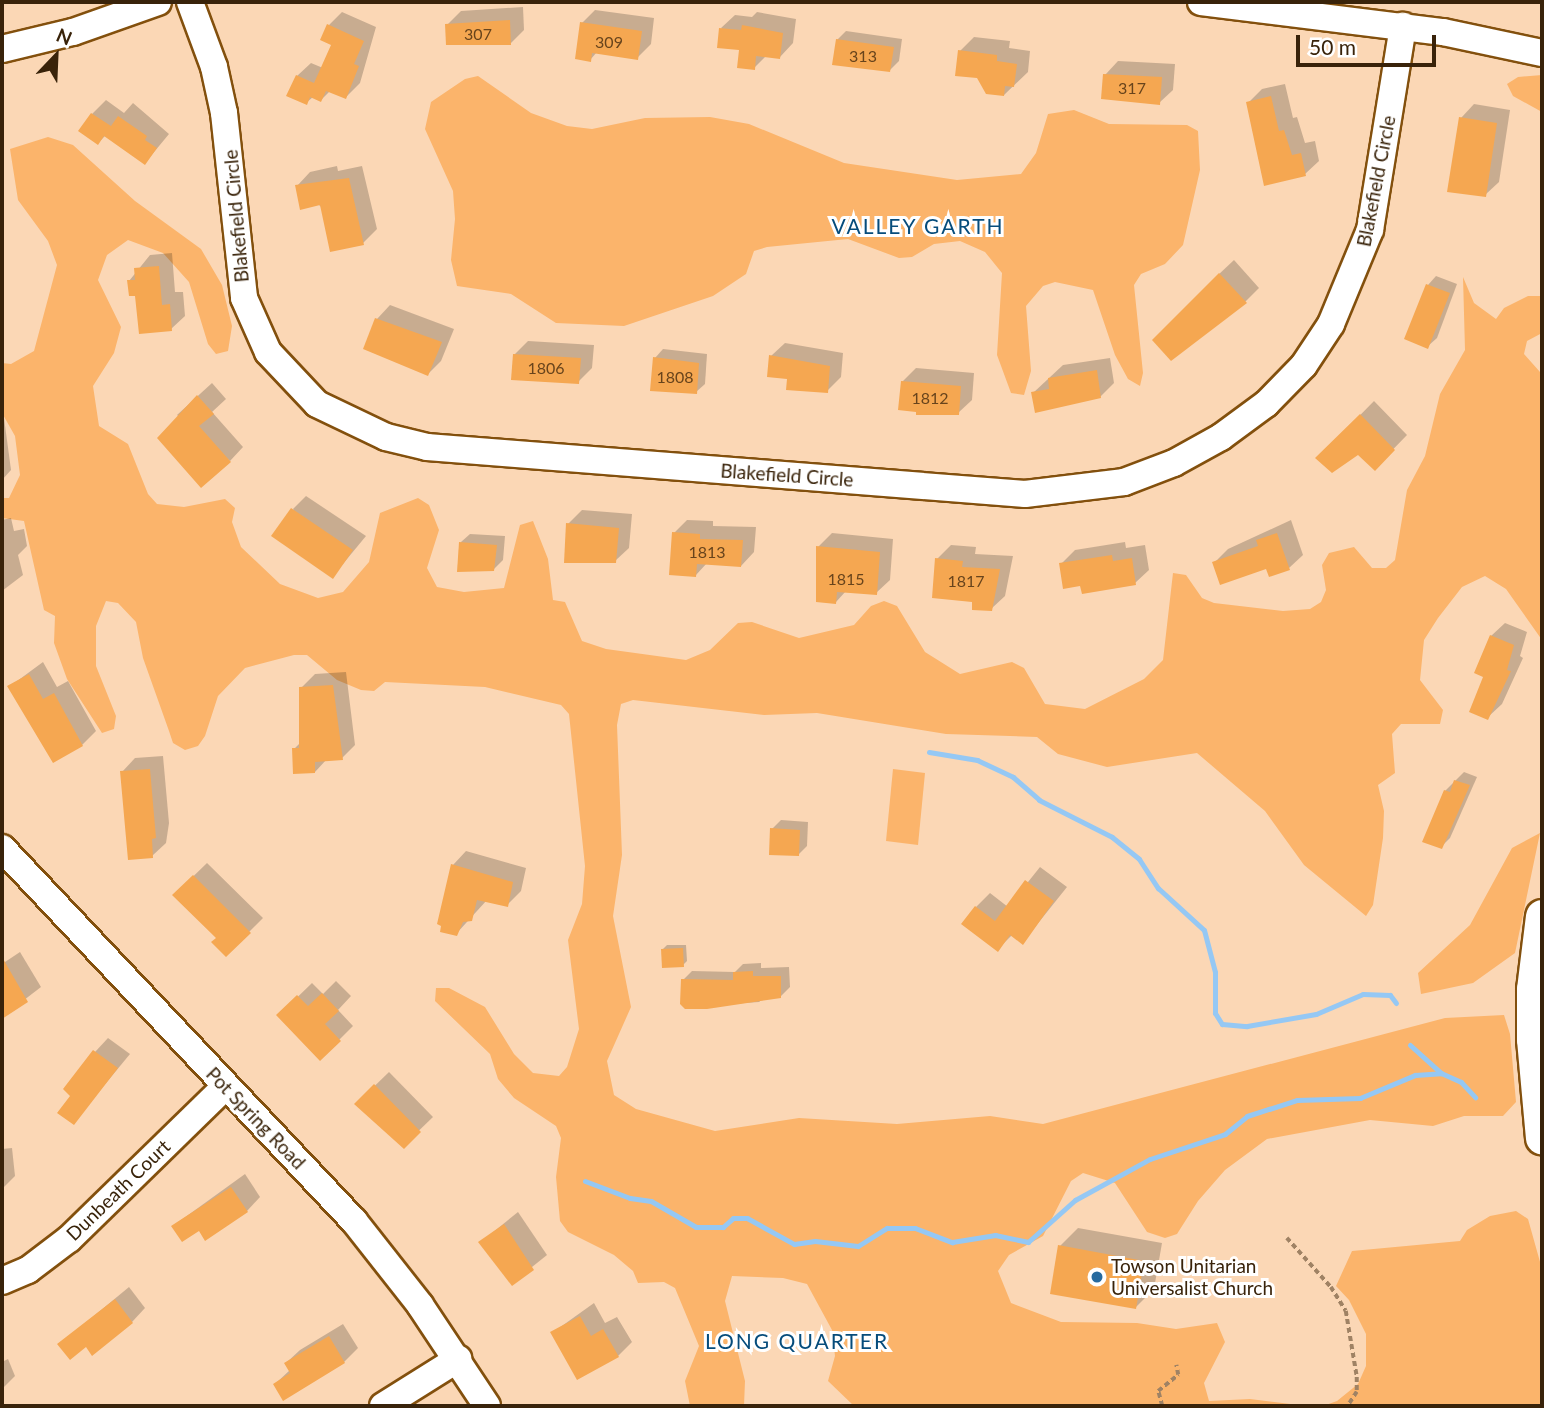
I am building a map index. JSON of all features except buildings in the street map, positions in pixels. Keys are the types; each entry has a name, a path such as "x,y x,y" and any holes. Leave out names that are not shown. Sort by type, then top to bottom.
{"main road":[{"path":"1542,916 1533,989 1532,1039 1542,1138"}],"street":[{"path":"2,49 73,32 158,2"},
{"name":"Blakefield Circle","path":"190,2 214,67 224,113 244,298 268,352 317,404 386,437 427,447 1025,494 1124,482 1174,464 1221,437 1266,404 1304,365 1331,324 1370,230 1403,26"},
{"path":"1201,2 1403,26 1542,53"},
{"name":"Pot Spring Road","path":"2,848 378,1250 458,1359 487,1406"},
{"name":"Dunbeath Court","path":"2,1281 28,1270 69,1239 226,1086"},
{"path":"383,1406 458,1359"}],"path":[{"path":"1287,1238 1331,1287 1346,1311 1357,1377 1357,1392 1348,1406"},
{"path":"1162,1406 1158,1391 1178,1375 1176,1365"}],"shaded area":[{"path":"1542,75 1542,112 1513,96 1507,84 1518,77"},
{"path":"478,76 531,113 567,126 592,129 645,118 710,117 749,124 844,163 957,180 1021,174 1036,153 1048,114 1074,110 1109,124 1187,125 1198,131 1200,170 1183,245 1165,264 1141,274 1134,285 1143,373 1140,386 1128,379 1115,355 1093,290 1055,282 1043,286 1026,306 1031,371 1024,395 1011,393 997,355 1002,273 985,252 960,241 934,244 912,257 899,258 848,239 767,247 754,251 746,274 713,296 624,326 556,323 511,294 457,286 451,260 455,219 453,191 425,129 431,102 465,79"},
{"path":"48,137 73,145 135,201 201,249 222,285 232,326 228,351 216,354 208,344 189,282 163,253 128,240 107,255 98,280 121,327 114,353 93,386 99,426 128,444 148,494 157,504 184,507 225,499 235,508 232,522 241,547 280,584 318,598 343,592 369,562 380,513 418,498 429,505 439,530 427,568 437,587 464,592 504,588 520,525 533,521 548,559 553,600 565,602 582,641 606,649 686,660 710,650 738,623 752,622 799,638 854,625 871,606 884,601 897,606 925,652 960,674 1012,662 1024,668 1045,704 1085,709 1144,679 1163,660 1173,573 1186,575 1202,598 1214,603 1283,611 1310,609 1321,602 1326,590 1322,565 1329,553 1354,547 1372,568 1386,568 1395,560 1407,490 1425,456 1440,394 1465,350 1463,277 1474,303 1496,319 1504,308 1528,296 1542,296 1542,333 1527,341 1524,354 1540,372 1542,640 1506,589 1485,576 1462,587 1438,618 1424,640 1420,680 1443,710 1440,724 1401,724 1392,734 1395,773 1378,785 1384,811 1383,838 1373,905 1366,916 1304,865 1265,811 1197,753 1107,767 1058,754 1037,737 946,734 817,713 764,715 633,700 621,704 617,725 622,855 613,916 631,1007 607,1061 614,1095 636,1109 715,1131 799,1118 897,1124 990,1116 1043,1124 1445,1018 1504,1015 1510,1034 1516,1102 1503,1116 1464,1116 1433,1126 1370,1120 1267,1139 1225,1170 1198,1201 1177,1234 1165,1238 1147,1232 1115,1183 1083,1173 1071,1181 1043,1236 1009,1255 998,1271 1011,1303 1061,1322 1137,1323 1176,1329 1217,1323 1225,1342 1204,1383 1209,1401 1250,1399 1307,1406 854,1406 828,1381 835,1356 832,1330 807,1284 783,1278 732,1276 725,1301 745,1381 744,1406 690,1406 685,1381 699,1346 675,1288 664,1282 638,1283 633,1271 614,1255 568,1232 560,1221 556,1177 561,1138 556,1126 514,1098 498,1079 490,1054 435,1001 436,988 449,988 485,1007 514,1054 533,1073 559,1076 567,1067 579,1029 568,940 582,904 585,866 569,714 561,705 485,687 385,682 374,691 361,690 337,680 307,655 294,655 245,668 218,696 205,736 198,746 185,750 173,743 143,658 136,622 118,603 106,601 96,626 96,666 116,716 114,729 102,733 67,679 54,643 55,616 44,610 24,521 2,518 2,498 9,498 20,475 15,436 2,413 2,363 11,364 34,351 57,265 48,241 18,200 10,149"},
{"path":"893,769 925,773 918,845 886,841"},
{"path":"1540,833 1515,953 1473,983 1421,994 1418,973 1470,925 1512,848"},
{"path":"1516,1211 1528,1219 1542,1269 1542,1406 1323,1406 1337,1401 1358,1384 1366,1366 1366,1334 1349,1300 1336,1286 1352,1251 1460,1241 1467,1230 1490,1216"}],"waterway":[{"path":"929,752 977,760 1013,777 1039,800 1112,837 1139,859 1158,888 1204,930 1215,972 1215,1013 1222,1024 1247,1026 1316,1014 1363,994 1390,995 1396,1003"},
{"path":"1410,1045 1441,1073"},
{"path":"585,1181 630,1198 651,1201 696,1227 723,1227 733,1218 747,1218 794,1244 815,1241 858,1246 887,1228 915,1228 952,1242 995,1235 1028,1242 1075,1200 1150,1159 1225,1134 1247,1116 1297,1100 1360,1098 1415,1075 1441,1073 1461,1082 1475,1097"}],"place":[{"name":"Towson Unitarian Universalist Church","path":"1097,1277"}],"district":[{"name":"VALLEY GARTH","path":"918,226"},
{"name":"LONG QUARTER","path":"797,1341"}]}
